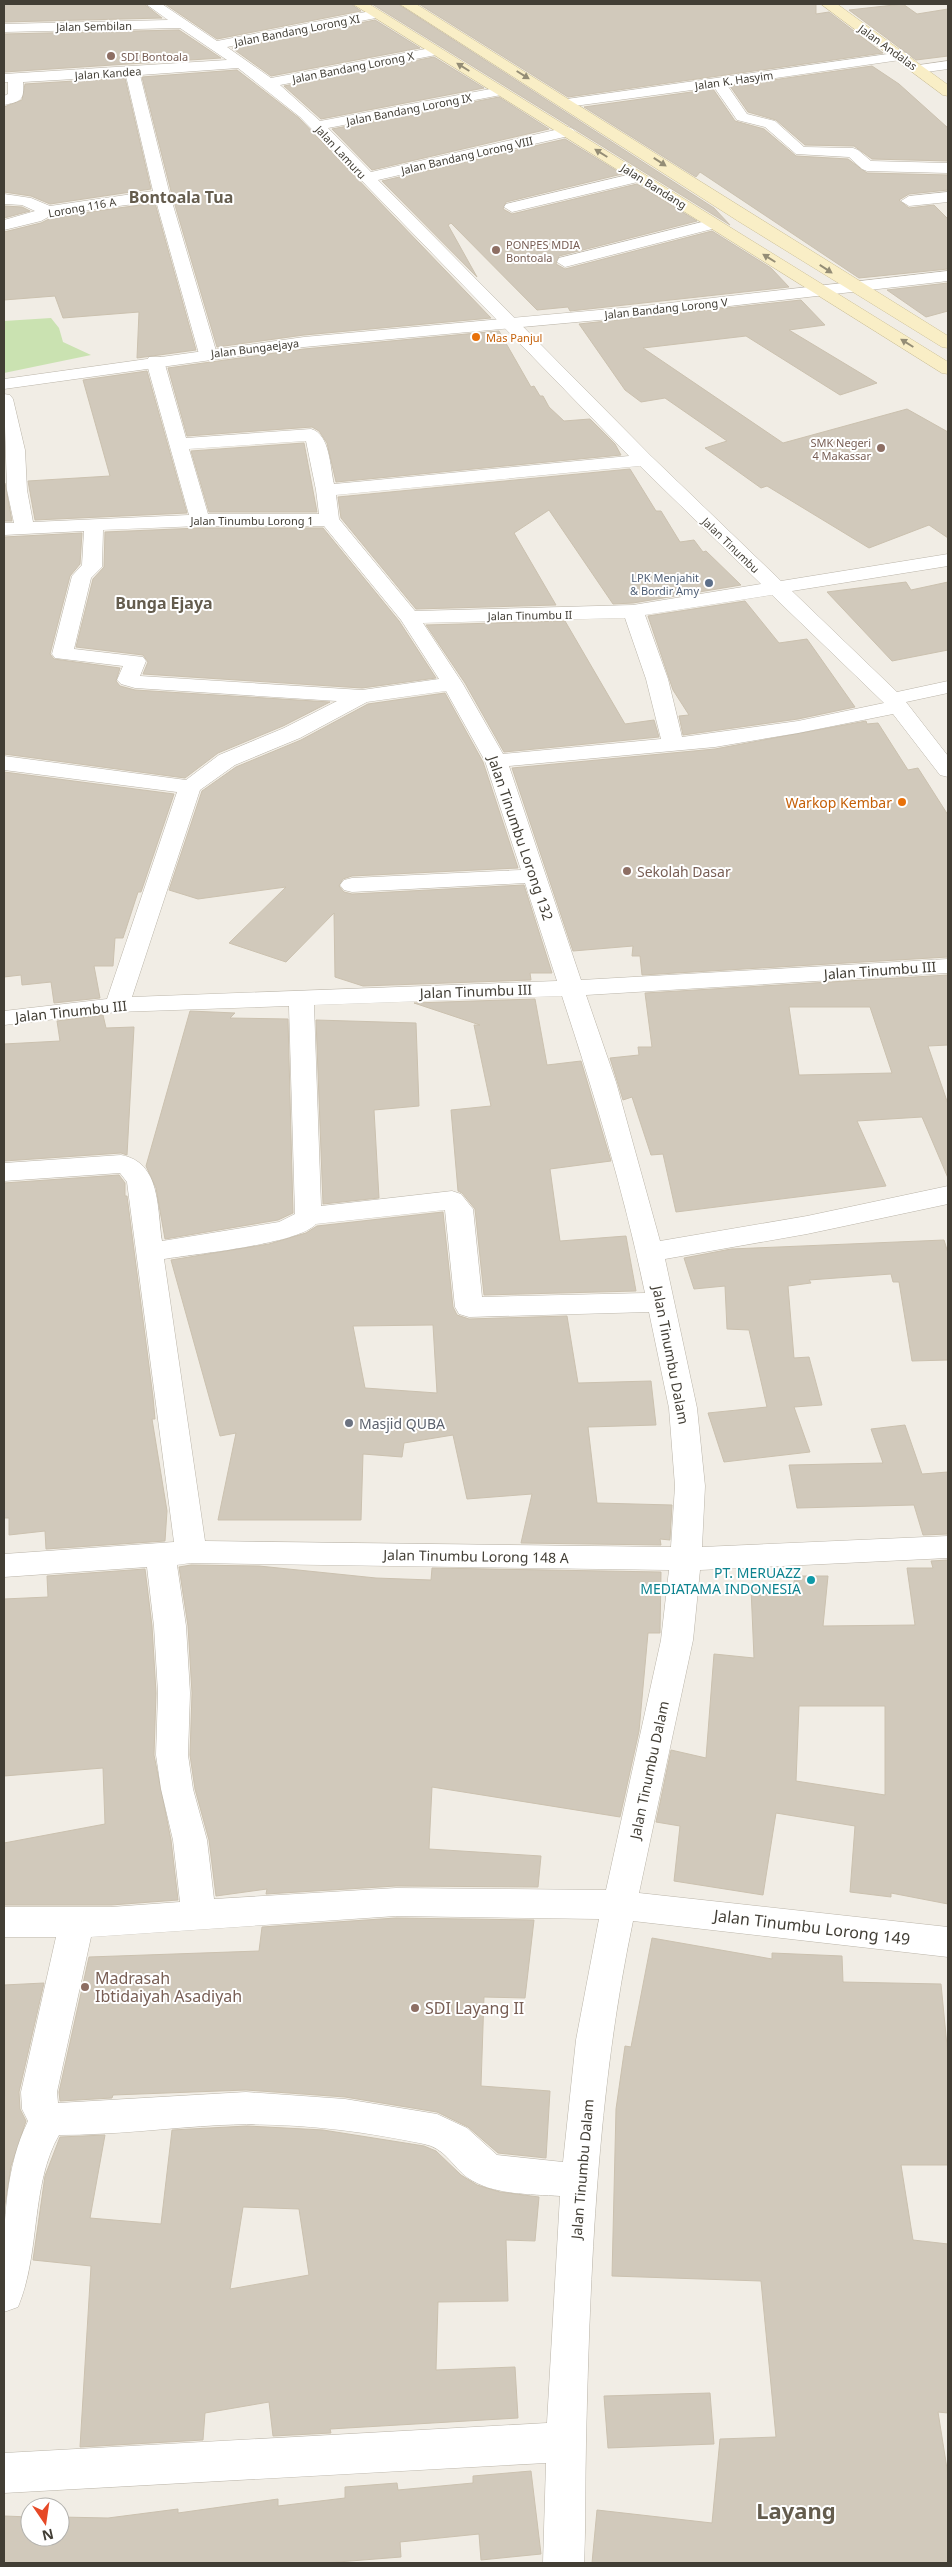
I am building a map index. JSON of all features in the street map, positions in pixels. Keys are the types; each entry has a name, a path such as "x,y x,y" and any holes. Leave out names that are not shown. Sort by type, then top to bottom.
{"main road":[{"name":"Jalan Bandang","path":"360,4 948,369"},
{"name":"Jalan Bandang","path":"407,4 567,103 855,287 948,343"},
{"name":"Jalan Andalas","path":"828,4 902,56 948,92"}],"street":[{"path":"158,7 178,7"},
{"name":"Jalan Lamuru","path":"158,7 217,45 270,83 317,126 509,324"},
{"name":"Jalan Bandang Lorong XI","path":"217,45 376,14"},
{"name":"Jalan Sembilan","path":"4,28 184,24"},
{"name":"Jalan Bandang Lorong X","path":"270,83 436,50"},
{"name":"Jalan K. Hasyim","path":"567,103 902,56"},
{"name":"Jalan Kandea","path":"9,78 132,72 241,63"},
{"path":"919,69 948,65"},
{"path":"132,72 162,195 208,354"},
{"path":"4,100 16,96 9,78"},
{"path":"718,82 742,118 746,121 769,124 795,148 801,151 853,153 867,166 948,168"},
{"name":"Jalan Bandang Lorong IX","path":"317,126 501,91"},
{"name":"Jalan Bandang Lorong VIII","path":"366,178 568,132"},
{"path":"512,207 640,177"},
{"name":"Lorong 116 A","path":"4,225 36,218 48,211 162,195"},
{"path":"909,201 948,197"},
{"path":"4,199 26,202 48,211"},
{"path":"565,262 714,224"},
{"path":"823,291 948,276"},
{"name":"Jalan Bandang Lorong V","path":"509,324 823,291"},
{"name":"Jalan Bungaejaya","path":"4,384 64,377 208,354 343,338 509,324"},
{"name":"Jalan Tinumbu","path":"509,324 644,460 895,703 948,770"},
{"path":"155,361 200,520"},
{"path":"4,399 16,450 17,490 24,527"},
{"name":"Jalan Tinumbu Lorong 1","path":"4,529 200,520 330,520 326,490 315,439 311,435 179,444"},
{"path":"326,490 644,460"},
{"path":"330,520 409,617"},
{"path":"94,524 92,568 82,576 62,654 136,661 128,680 135,682 362,696 452,684"},
{"name":"Jalan Tinumbu II","path":"409,617 585,614 633,611 948,560"},
{"path":"633,611 656,679 673,745"},
{"name":"Jalan Tinumbu Lorong 132","path":"409,617 452,684 496,761 572,988"},
{"path":"496,761 673,745 798,727 895,703 948,687"},
{"path":"116,1005 190,787 227,760 292,733 362,696"},
{"path":"4,763 190,787"},
{"path":"352,885 535,876"},
{"name":"Jalan Tinumbu III","path":"4,1018 116,1005 572,988 948,966"},
{"name":"Jalan Tinumbu Dalam","path":"564,2563 566,2442 579,2180 594,2040 620,1905 677,1640 686,1559 690,1486 683,1408 650,1252 603,1082 572,988"},
{"path":"148,1252 284,1230 302,1223 308,1216 300,997"},
{"path":"4,1172 121,1164 131,1166 140,1182 176,1553 170,1626 174,1693 172,1755 177,1788 190,1840 199,1916"},
{"path":"650,1252 807,1225 948,1195"},
{"path":"308,1216 452,1200 460,1209 469,1307 660,1302"},
{"name":"Jalan Tinumbu Lorong 148 A","path":"4,1566 176,1553 686,1559 948,1548"},
{"name":"Jalan Tinumbu Lorong 149","path":"4,1922 112,1922 199,1916 296,1906 396,1902 620,1905 862,1934 948,1942"},
{"path":"77,1922 39,2092 40,2109 49,2119 105,2118 223,2109 277,2109 364,2118 427,2127 451,2137 464,2148 475,2163 491,2171 579,2180"},
{"path":"4,2294 16,2246 30,2154 37,2135 49,2119"},
{"path":"4,2473 566,2442"}],"green space":[{"path":"51,318 59,328 63,342 91,355 4,373 4,321"}],"building":[{"path":"4,4 144,4 162,18 4,22"},
{"path":"165,4 351,4 361,11 217,39"},
{"path":"372,4 398,4 714,208 730,225"},
{"path":"419,4 816,4 816,14 829,12 883,53 568,97"},
{"path":"903,4 917,14 948,9 948,56 916,60 849,10"},
{"path":"375,20 420,48 271,76 232,48"},
{"path":"179,30 221,58 4,72 4,34"},
{"path":"434,57 484,88 321,119 284,86"},
{"path":"872,66 899,84 948,128 948,161 872,159 854,146 805,145 776,120 748,112 730,86"},
{"path":"237,70 299,118 491,318 304,335 217,347 172,195 142,77"},
{"path":"125,78 151,189 50,204 31,196 4,192 4,107 22,100 25,84"},
{"path":"713,89 735,121 764,129 796,156 848,159 867,173 948,175 948,190 909,194 899,200 909,208 934,205 948,219 948,269 859,278 700,172 696,177 584,107"},
{"path":"499,97 549,129 372,170 332,129"},
{"path":"565,139 622,174 506,202 503,209 512,214 637,184 697,221 559,256 556,264 565,269 712,231 771,268 789,287 570,311 568,307 537,310 451,223 448,225 477,277 382,181"},
{"path":"155,203 196,350 137,358 139,312 63,318 55,296 4,300 4,232 41,223 53,217"},
{"path":"4,206 22,207 30,211 4,218"},
{"path":"948,283 948,311 926,317 887,290"},
{"path":"801,300 825,325 789,330 877,383 840,395 746,336 643,348 783,443 907,409 948,432 948,538 929,525 869,548 767,486 761,488 705,448 727,441 665,398 641,402 625,390 579,324"},
{"path":"499,331 531,387 534,386 540,396 543,396 549,407 564,421 590,419 615,444 621,455 336,482 327,443 319,431 312,427 187,436 168,368 304,349"},
{"path":"147,371 187,513 35,520 28,481 110,476 83,380"},
{"path":"304,443 317,512 209,512 191,451"},
{"path":"630,469 656,511 661,511 680,542 694,540 703,552 706,551 741,585 633,603 613,604 549,510 514,533 556,605 416,609 341,518 338,497"},
{"path":"5,483 12,521 4,521"},
{"path":"200,528 323,528 399,621 436,678 362,688 143,674 148,662 143,655 76,647 93,579 104,567 105,532"},
{"path":"82,533 80,564 70,576 50,654 54,659 120,668 116,681 120,686 135,690 330,702 283,726 218,753 185,778 4,754 4,537"},
{"path":"906,582 911,590 948,582 948,650 892,661 827,592"},
{"path":"745,601 779,643 807,639 855,707 798,719 683,735 679,716 689,715 673,690 648,616"},
{"path":"565,621 625,724 654,720 659,737 504,752 465,683 426,625"},
{"path":"445,693 483,762 518,868 352,876 343,879 339,886 344,892 352,894 524,885 552,973 530,973 531,980 363,986 335,977 334,913 286,962 229,943 286,887 198,899 169,890 202,791 236,767 301,740 368,704"},
{"path":"866,721 867,724 878,723 908,770 918,768 948,815 948,957 642,975 640,956 632,956 633,946 573,951 512,768 715,749"},
{"path":"4,772 174,794 141,892 138,892 123,938 115,938 113,966 94,966 100,998 54,1003 51,982 22,985 21,975 4,977"},
{"path":"948,975 948,1045 928,1046 948,1104 948,1178 922,1117 857,1121 886,1186 676,1212 663,1154 651,1155 632,1097 623,1100 610,1058 639,1055 638,1047 652,1047 645,993","holes":["789,1007 870,1007 892,1073 799,1075"]},
{"path":"535,999 547,1065 581,1061 611,1161 550,1169 560,1241 626,1236 636,1291 484,1295 475,1209 462,1193 458,1191 451,1110 491,1106 474,1025 480,1025 414,1003"},
{"path":"190,1011 235,1013 230,1018 288,1019 293,1213 278,1220 165,1239 156,1188 146,1166"},
{"path":"103,1015 106,1028 134,1027 127,1155 121,1153 4,1161 4,1044 60,1041 57,1021"},
{"path":"316,1020 416,1023 419,1106 374,1110 379,1198 323,1204"},
{"path":"119,1175 125,1183 125,1196 127,1196 153,1397 155,1419 152,1419 167,1511 165,1541 46,1549 45,1531 9,1535 9,1518 4,1518 4,1183"},
{"path":"443,1212 453,1307 457,1315 469,1319 567,1316 578,1383 651,1381 656,1425 588,1427 597,1503 672,1505 670,1540 660,1539 661,1545 521,1543 532,1494 467,1499 453,1435 404,1443 402,1457 363,1454 361,1520 218,1520 236,1433 220,1436 171,1260 269,1244 306,1233 317,1226","holes":["433,1325 437,1393 365,1388 353,1326"]},
{"path":"944,1240 948,1253 948,1360 912,1361 899,1282 893,1282 891,1274 809,1280 811,1283 788,1286 794,1358 809,1357 822,1405 794,1407 810,1452 724,1462 708,1413 767,1407 749,1330 727,1329 725,1286 694,1289 684,1258 731,1249"},
{"path":"905,1425 922,1474 948,1472 948,1534 923,1535 914,1505 797,1508 789,1465 883,1463 871,1429"},
{"path":"948,1560 948,1904 891,1893 891,1897 850,1892 855,1826 776,1813 763,1895 674,1881 680,1826 656,1822 671,1750 706,1758 714,1654 754,1658 751,1588 793,1589 795,1576 828,1576 823,1626 915,1625 907,1568 933,1568 931,1561","holes":["799,1706 885,1706 885,1795 796,1781"]},
{"path":"191,1565 259,1566 376,1578 431,1580 432,1568 661,1572 660,1633 648,1633 639,1731 620,1817 432,1787 429,1849 541,1856 538,1887 396,1886 266,1894 267,1889 216,1896 209,1840 195,1789 190,1755 192,1693 188,1626 179,1567"},
{"path":"145,1569 152,1626 156,1693 154,1755 171,1840 178,1900 111,1905 4,1905 4,1843 105,1824 103,1768 4,1776 4,1599 48,1597 47,1576"},
{"path":"396,1918 534,1920 525,1998 484,1997 481,2086 550,2091 546,2158 498,2153 468,2127 437,2112 345,2097 246,2090 113,2095 112,2098 60,2101 59,2092 89,1957 259,1951 262,1927"},
{"path":"652,1938 772,1959 772,1953 842,1956 843,1982 941,1984 948,2056 948,2165 901,2165 913,2240 948,2244 948,2413 938,2412 948,2475 948,2563 592,2563 597,2510 712,2523 720,2439 776,2437 761,2281 612,2276 616,2109 625,2046 631,2047"},
{"path":"44,1983 19,2092 20,2109 26,2121 11,2166 4,2211 4,1985"},
{"path":"247,2126 323,2130 424,2146 436,2151 461,2175 477,2185 500,2192 539,2197 535,2241 506,2240 508,2301 438,2302 436,2370 515,2367 518,2418 330,2429 331,2433 273,2436 269,2402 205,2413 203,2440 80,2447 91,2266 33,2260 45,2176 60,2137 105,2135 90,2218 161,2224 172,2130","holes":["243,2207 299,2209 309,2275 230,2289"]},
{"path":"710,2393 714,2444 608,2448 604,2396"},
{"path":"531,2471 541,2554 481,2560 479,2534 400,2542 401,2557 325,2563 4,2563 4,2516 20,2517 20,2547 70,2547 70,2517 108,2518 178,2509 178,2513 278,2499 278,2506 345,2498 345,2487 397,2483 398,2490 473,2483 473,2476"}],"place":[{"name":"SDI Bontoala","path":"111,56"},
{"name":"PONPES MDIA Bontoala","path":"496,250"},
{"name":"Mas Panjul","path":"476,337"},
{"name":"SMK Negeri 4 Makassar","path":"881,448"},
{"name":"LPK Menjahit & Bordir Amy","path":"709,583"},
{"name":"Warkop Kembar","path":"902,802"},
{"name":"Sekolah Dasar","path":"627,871"},
{"name":"Masjid QUBA","path":"349,1423"},
{"name":"PT. MERUAZZ MEDIATAMA INDONESIA","path":"811,1580"},
{"name":"Madrasah Ibtidaiyah Asadiyah","path":"85,1987"},
{"name":"SDI Layang II","path":"415,2008"}],"district":[{"name":"Bontoala Tua","path":"181,197"},
{"name":"Bunga Ejaya","path":"164,603"},
{"name":"Layang","path":"796,2510"}]}
